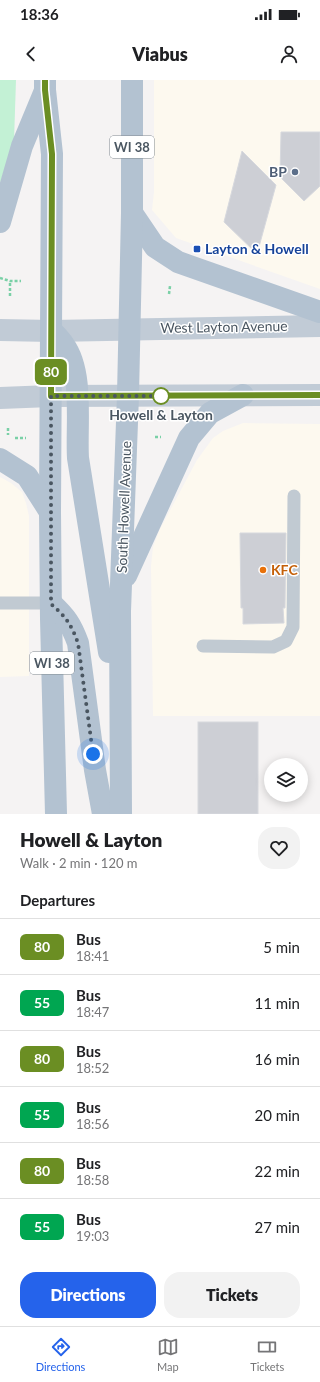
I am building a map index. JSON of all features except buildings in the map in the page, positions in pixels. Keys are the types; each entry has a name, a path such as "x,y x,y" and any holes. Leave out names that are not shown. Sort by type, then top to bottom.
{"main road":[{"name":"South Howell Avenue","path":"120,814 120,611 128,396 132,213 132,80"},
{"path":"0,222 22,146 45,85"},
{"name":"WI 38","path":"45,85 52,154 50,512 56,814"},
{"path":"132,213 155,247 178,262 320,312"},
{"name":"West Layton Avenue","path":"0,330 52,331 320,326"},
{"path":"52,331 65,346 75,369 78,458 120,721"},
{"path":"0,398 51,396 320,395"},
{"path":"121,586 189,438 210,413 243,396"},
{"path":"0,459 27,476 50,512"},
{"path":"51,604 64,615 72,627 78,643 95,770 103,814"}],"lane":[{"path":"203,646 273,647 286,641 293,627 294,496"},
{"path":"0,604 51,604"}],"path":[{"path":"0,278 10,281 21,281"},
{"path":"10,281 10,296"}],"shaded area":[{"path":"154,80 320,80 320,289 176,238 152,210 154,192"},
{"path":"243,423 320,424 320,716 153,716 151,566 153,547 160,529 197,460 213,438 223,431"},
{"path":"0,477 11,483 22,492 29,516 29,676 0,677"}],"green space":[{"path":"0,80 16,80 14,141 0,183"}],"bus line":[{"name":"80","path":"45,80 52,154 51,396 320,395"}],"place":[{"name":"BP","path":"295,172"},
{"name":"Layton & Howell","path":"197,249"},
{"name":"Howell & Layton","path":"161,396"},
{"name":"KFC","path":"263,570"}],"route":[{"path":"93,754 78,643 72,627 64,615 51,604 51,396 161,396"}]}
